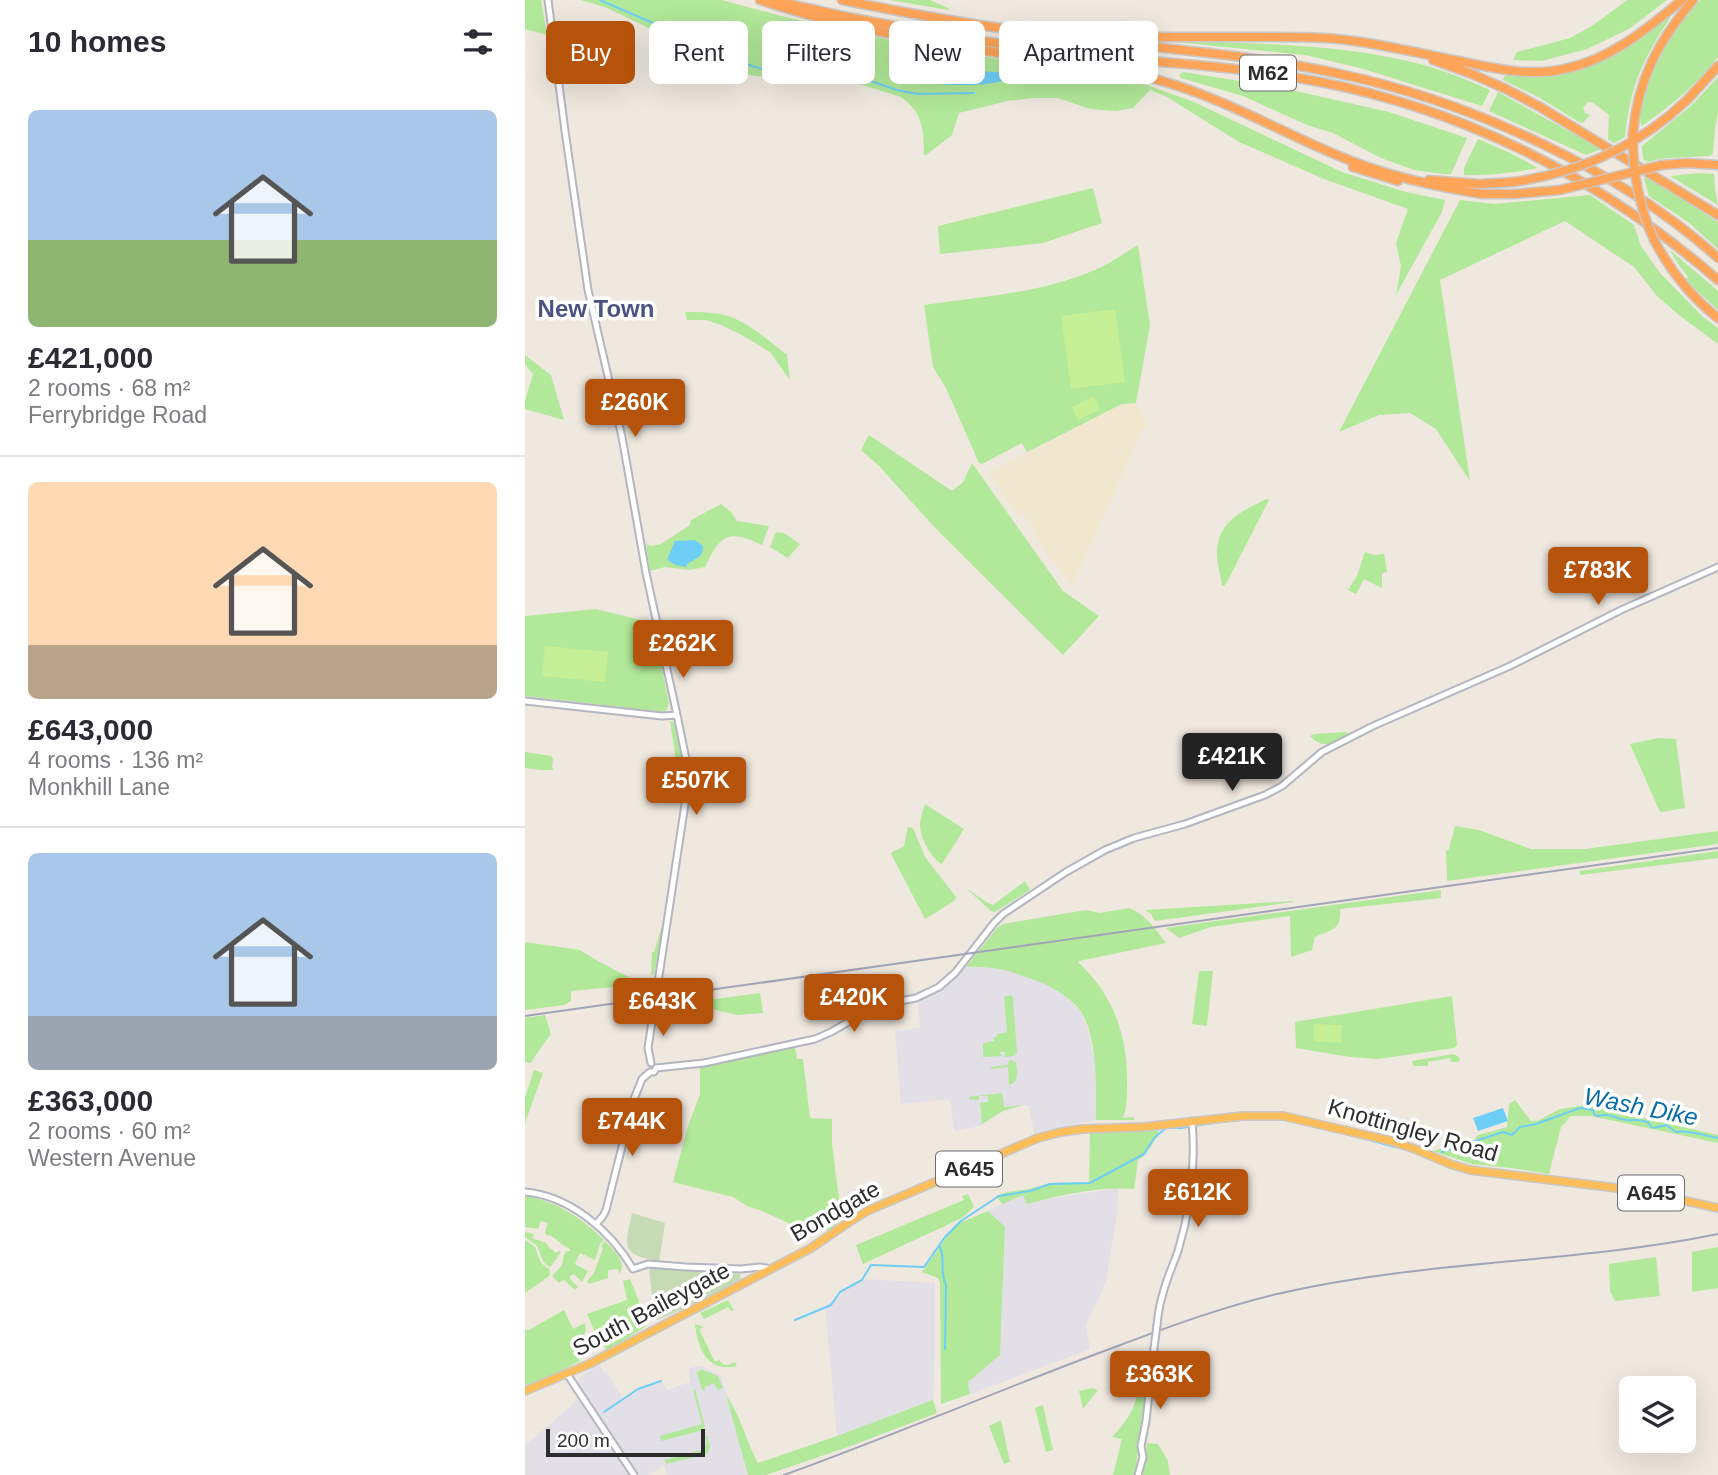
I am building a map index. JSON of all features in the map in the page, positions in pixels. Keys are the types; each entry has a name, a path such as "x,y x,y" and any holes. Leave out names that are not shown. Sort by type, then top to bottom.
{"highway":[{"path":"760,0 816,17 999,52"},
{"name":"M62","path":"771,0 889,25"},
{"name":"M62","path":"842,0 999,29"},
{"path":"1158,37 1300,37 1352,41 1505,70 1539,72 1563,70 1616,49 1651,26 1682,0"},
{"path":"1693,0 1664,38 1650,64 1640,91 1633,133 1633,161 1644,215 1654,240 1680,281 1718,318"},
{"name":"M62","path":"985,40 1048,50 1272,74 1330,84 1395,100 1496,137 1578,179 1661,234 1718,280"},
{"name":"M62","path":"1158,48 1253,59 1340,74 1399,89 1456,108 1547,147 1609,180 1683,229 1718,258"},
{"path":"1404,49 1472,74 1529,101 1718,215"},
{"path":"1382,171 1453,183 1480,184 1513,182 1555,174 1596,161 1634,141 1687,100 1718,66"},
{"path":"1158,81 1187,89 1344,158 1432,185 1482,194"},
{"path":"1227,106 1366,172 1455,192 1530,194 1560,190 1662,165 1718,164"},
{"name":"Knottingley Road","path":"1097,1128 1192,1125 1259,1115 1283,1116 1391,1141 1470,1170 1643,1192 1718,1208"},
{"name":"Bondgate","path":"752,1278 818,1244 860,1215 886,1202 1038,1138 1097,1128"},
{"name":"South Baileygate","path":"567,1374 752,1278"},
{"name":"A645","path":"525,1391 567,1374"}],"street":[{"path":"548,0 589,295 622,437 646,573 688,769 648,1048 653,1066"},
{"path":"596,1224 606,1210 634,1102 642,1079 650,1072 647,1066 704,1063 815,1039 871,1009 930,992 955,973 1003,914 1095,856 1133,838 1185,824 1265,795 1282,786 1333,746 1718,567"},
{"path":"525,701 662,716 677,715"},
{"path":"1139,1475 1163,1292 1177,1254 1189,1207 1193,1175 1192,1125"},
{"path":"525,1192 559,1202 596,1224 616,1243 633,1269 648,1264 771,1269"},
{"path":"741,1269 746,1270 752,1278"},
{"path":"567,1374 634,1475"}],"shaded area":[{"path":"1136,403 1149,427 1143,429 1072,586 1034,537 1036,531 1024,514 1018,515 988,473 1123,404"},
{"path":"981,966 1014,972 1040,981 1062,993 1080,1011 1087,1027 1095,1062 1096,1120 1034,1133 1029,1106 1023,1105 1003,1111 980,1126 954,1131 950,1099 901,1104 895,1031 920,1028 918,1000 941,990 966,967"},
{"path":"1119,1188 1106,1282 1086,1325 1090,1349 970,1394 968,1382 1000,1355 1005,1228 988,1211 1023,1194 1027,1204"},
{"path":"866,1279 934,1283 933,1400 837,1436 825,1306"},
{"path":"599,1364 604,1373 607,1372 622,1398 663,1382 667,1390 690,1382 690,1368 701,1366 721,1375 748,1475 667,1475 664,1465 649,1475 525,1475 525,1446 583,1395 577,1383 578,1379"}],"green space":[{"path":"525,0 541,0 546,35 525,29"},
{"path":"581,0 722,0 804,21 762,21 762,77 748,74 748,21 649,21 649,28 607,8"},
{"path":"889,0 930,0 949,10"},
{"path":"1627,0 1667,0 1629,29 1587,49 1542,61 1513,60 1517,52 1570,38 1592,26"},
{"path":"1700,0 1718,0 1718,57 1683,94 1642,126 1640,117 1644,100 1659,59 1673,35"},
{"path":"1669,14 1670,18 1639,74 1630,103 1625,137 1614,143 1608,139 1609,115 1592,102 1588,102 1583,108 1585,113 1590,115 1583,123 1503,80 1506,73 1577,68"},
{"path":"875,37 889,40 889,84 985,84 985,57 999,59 999,84 1147,85 1194,102 1342,172 1406,192 1445,200 1442,212 1396,295 1401,266 1396,243 1408,209 1324,179 1239,142 1167,97 1150,90 1133,108 1116,111 1090,109 1058,98 1034,98 1007,101 959,113 952,135 926,155 918,116 901,97 859,84 875,84"},
{"path":"1176,42 1287,45 1367,53 1430,67 1490,90 1482,106 1360,68 1305,55"},
{"path":"1183,72 1278,87 1389,112 1467,138 1451,174 1414,170 1243,96 1181,78 1179,75"},
{"path":"1718,77 1718,112 1713,154 1647,162 1643,159 1642,146 1692,105"},
{"path":"1498,92 1601,149 1586,155 1489,111"},
{"path":"1478,139 1538,168 1501,174 1464,175 1464,168"},
{"path":"1714,174 1718,205 1670,176"},
{"path":"1644,178 1718,222 1718,249 1688,222 1649,196"},
{"path":"1093,188 1102,223 1043,243 940,254 938,226"},
{"path":"1590,195 1634,225 1641,246 1660,273 1703,317 1718,328 1718,344 1657,296 1634,267 1565,221 1440,280 1470,481 1436,429 1410,413 1379,415 1339,432 1460,200 1494,204"},
{"path":"1138,245 1150,325 1136,403 1122,404 1027,452 1022,443 982,464 979,463 946,388 933,367 924,305 1054,284 1101,268"},
{"path":"1670,250 1718,291 1718,310 1685,280 1688,277"},
{"path":"1115,309 1125,382 1071,389 1061,316"},
{"path":"685,312 726,315 753,329 787,355 790,380 770,352 721,325 706,320 687,320"},
{"path":"525,355 551,375 564,420 525,409 533,374 525,364"},
{"path":"1094,396 1100,409 1078,420 1072,407"},
{"path":"869,435 952,491 963,482 972,463 1063,591 1099,616 1063,655 861,450"},
{"path":"1269,500 1228,580 1222,586 1217,553 1221,533 1226,525 1241,513"},
{"path":"721,504 737,521 769,526 762,545 733,536 721,541 705,567 689,570 665,567 650,571 646,544 661,544 690,525 691,520"},
{"path":"776,532 784,533 800,544 788,558 770,547"},
{"path":"1365,552 1384,554 1387,572 1382,573 1382,588 1364,579 1356,594 1348,590 1357,576"},
{"path":"596,609 653,623 669,704 665,712 525,696 525,616"},
{"path":"545,646 608,652 605,682 542,676"},
{"path":"670,721 674,723 682,761 682,799"},
{"path":"1346,732 1349,735 1329,744 1315,741 1310,736 1314,734"},
{"path":"1659,738 1676,739 1685,808 1661,812 1659,810 1630,744"},
{"path":"525,752 551,756 554,770 525,768"},
{"path":"925,804 964,829 942,864 927,848 922,836 920,823"},
{"path":"1455,826 1479,830 1531,849 1585,849 1718,831 1718,844 1447,881 1446,851 1449,849"},
{"path":"908,827 913,828 925,857 956,897 954,901 925,919 891,854 904,846"},
{"path":"1718,851 1718,858 1580,875 1580,871"},
{"path":"1025,881 1030,890 995,912 968,890 993,905"},
{"path":"1441,890 1441,898 1340,909 1335,928 1315,937 1312,950 1291,957 1290,916 1211,927 1179,938 1166,928"},
{"path":"1294,901 1155,921 1145,910"},
{"path":"1129,908 1146,918 1166,943 1079,961 1102,990 1117,1019 1127,1068 1127,1102 1123,1118 1133,1117 1135,1120 1096,1120 1093,1047 1090,1032 1079,1009 1062,994 1036,980 998,969 966,967 1003,924 1086,910 1100,913"},
{"path":"663,922 665,923 654,974 651,975 652,952"},
{"path":"525,942 580,950 634,980 638,989 615,987 571,991 571,1001 564,1005 525,1010"},
{"path":"1199,971 1213,971 1207,1026 1192,1024"},
{"path":"760,993 763,1013 737,1015 708,1008 708,1000"},
{"path":"1011,995 1017,1053 1005,1057 1005,1052 1000,1052 1002,1056 983,1057 983,1043 994,1041 997,1034 1007,1031 1004,997"},
{"path":"1452,996 1457,1045 1454,1048 1378,1059 1296,1048 1295,1022"},
{"path":"545,1015 551,1034 531,1063 525,1062 525,1018"},
{"path":"1314,1024 1342,1025 1341,1043 1314,1041"},
{"path":"795,1047 797,1059 803,1059 810,1118 832,1119 832,1144 841,1214 833,1229 808,1232 747,1206 733,1197 673,1182 700,1094 700,1067"},
{"path":"1453,1054 1459,1057 1458,1062 1451,1062 1450,1058 1428,1062 1428,1066 1413,1066 1412,1061"},
{"path":"1010,1060 1016,1062 1017,1076 1013,1084 1009,1085 1008,1067 991,1067 1007,1065"},
{"path":"534,1070 543,1073 525,1123 525,1098"},
{"path":"1002,1093 1004,1107 1023,1105 1003,1111 982,1124 980,1103 988,1102 988,1096 979,1096 979,1100 969,1097"},
{"path":"1515,1100 1531,1121 1537,1121 1560,1109 1586,1105 1718,1135 1718,1143 1591,1116 1571,1116 1561,1127 1549,1174 1472,1164 1432,1151 1473,1142 1478,1135 1507,1127 1509,1104"},
{"path":"1157,1130 1159,1134 1145,1155 1138,1160 1134,1189 1094,1190 1027,1204 1023,1195 1002,1204 996,1196 1050,1183 1089,1182 1090,1131"},
{"path":"968,1194 974,1207 962,1218 863,1264 856,1245 964,1200 962,1196"},
{"path":"525,1196 568,1212 604,1240 595,1260 580,1253 575,1264 588,1271 582,1282 574,1274 570,1276 578,1287 575,1290 564,1280 559,1283 552,1276 562,1265 563,1256 570,1251 569,1248 547,1235 545,1232 548,1223 541,1221 538,1229 525,1227"},
{"path":"988,1211 1005,1227 1000,1355 968,1382 970,1394 941,1404 940,1283 938,1278 922,1272 955,1225"},
{"path":"632,1213 665,1223 659,1261 637,1255 628,1247"},
{"path":"525,1232 534,1234 532,1238 546,1243 555,1253 561,1252 556,1255 558,1257 550,1267 543,1261 537,1246 525,1237"},
{"path":"525,1240 535,1247 550,1274 525,1293"},
{"path":"605,1241 619,1257 621,1270 619,1274 618,1269 608,1270 608,1278 589,1284 587,1281 594,1273 603,1248 601,1246"},
{"path":"1718,1247 1718,1288 1692,1292 1692,1252"},
{"path":"1656,1257 1660,1296 1615,1301 1610,1291 1609,1264"},
{"path":"652,1268 740,1274 741,1279 699,1302 657,1320 649,1271"},
{"path":"630,1279 646,1326 606,1350 604,1344 600,1344 587,1314 627,1300 623,1281"},
{"path":"728,1300 734,1310 731,1311 728,1307 704,1319 700,1313"},
{"path":"564,1310 573,1329 585,1323 585,1333 579,1341 582,1347 576,1351 580,1361 542,1380 525,1385 525,1330"},
{"path":"695,1324 704,1327 699,1329 715,1362 719,1360 726,1365 735,1362 737,1366 718,1366 706,1357"},
{"path":"701,1369 718,1376 723,1388 718,1390 714,1383 702,1390 697,1373"},
{"path":"1093,1388 1098,1390 1083,1409 1079,1391"},
{"path":"695,1389 705,1427 703,1430 661,1441 660,1436 702,1424 693,1390"},
{"path":"1138,1391 1145,1393 1135,1475 1113,1475 1122,1439 1112,1437 1129,1416"},
{"path":"726,1395 736,1411 758,1463 933,1400 937,1413 766,1475 748,1475"},
{"path":"1043,1405 1053,1450 1046,1452 1035,1408"},
{"path":"1001,1420 1010,1462 1004,1464 989,1426"},
{"path":"707,1436 710,1447 707,1454 666,1464 665,1460 705,1449 707,1444 705,1437 701,1437"},
{"path":"1147,1443 1158,1444 1168,1461 1170,1475 1143,1475"}],"water":[{"path":"985,71 999,72 999,82 985,84"},
{"path":"695,540 703,546 702,553 686,567 667,560 675,541"},
{"path":"1503,1108 1508,1121 1478,1131 1473,1118"}],"waterway":[{"path":"600,0 752,66 767,70 844,72 917,94 974,93"},
{"name":"Wash Dike","path":"1442,1152 1503,1132 1512,1135 1520,1127 1580,1108 1593,1110 1597,1116 1642,1121 1653,1128 1666,1125 1676,1132 1691,1132 1718,1138"},
{"name":"Wash Dike","path":"1231,1121 1250,1119"},
{"name":"Wash Dike","path":"795,1320 831,1305 840,1292 862,1280 871,1265 924,1267 945,1237 961,1221 999,1196 1030,1191 1050,1184 1090,1183 1144,1154 1154,1138 1166,1128 1219,1122"},
{"name":"Wash Dike","path":"1343,1133 1395,1147"},
{"path":"940,1247 946,1285 945,1349"},
{"path":"604,1412 638,1389 661,1381"}],"railway":[{"path":"525,1016 1718,848"},
{"path":"784,1475 1135,1340 1256,1299 1387,1274 1608,1251 1718,1234"}],"district":[{"name":"New Town","path":"596,309"}]}
